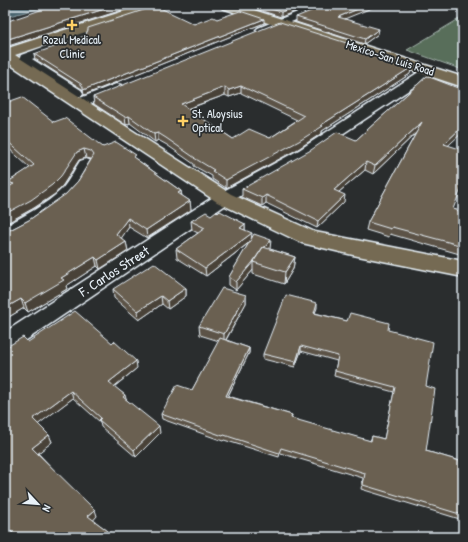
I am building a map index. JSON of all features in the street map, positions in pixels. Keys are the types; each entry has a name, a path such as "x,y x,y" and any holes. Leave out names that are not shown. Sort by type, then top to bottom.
{"main road":[{"path":"5,55 155,5"},
{"name":"Mexico-San Luis Road","path":"226,5 463,82"},
{"path":"5,55 27,66 78,98 224,198 308,238 463,269"}],"street":[{"path":"250,34 324,5"},
{"path":"27,66 25,58 81,37 82,34 77,30"},
{"name":"F. Carlos Street","path":"5,343 224,198 304,152 429,71"},
{"path":"78,98 124,85"},
{"path":"5,234 42,213 63,196 86,164"}],"green space":[{"path":"459,19 463,20 463,70 407,50"}],"water":[{"path":"5,5 53,5 5,17"}],"building":[{"path":"55,5 117,5 5,40 5,22"},
{"path":"258,5 299,5 281,12"},
{"path":"326,5 368,5 338,17 379,29 365,39 296,17"},
{"path":"156,6 194,24 213,17 217,19 240,11 264,19 83,90 81,84 34,54 85,36 88,28"},
{"path":"280,22 353,45 350,47 392,59 412,67 321,125 323,126 299,141 226,180 212,171 214,170 158,133 154,134 129,116 125,117 93,97","holes":["241,86 304,116 270,138 249,129 233,139 181,104 225,87 229,90"]},
{"path":"427,76 463,90 463,126 444,144 463,150 463,184 453,209 463,212 463,246 368,222 422,122 375,166 366,162 334,190 345,195 318,221 266,195 262,198 242,189 311,150 337,132 356,140"},
{"path":"22,97 54,122 65,118 103,147 116,142 136,155 133,157 181,191 178,193 190,201 146,230 128,218 116,234 126,242 98,260 95,257 61,278 64,280 25,303 21,299 5,308 5,231 29,220 66,194 78,181 94,155 91,151 84,149 77,152 61,176 52,185 31,200 5,214 5,189 14,184 8,182 34,165 5,139 5,103"},
{"path":"216,211 218,213 220,211 245,224 240,228 252,233 205,268 176,249 205,228 191,221 206,212 211,215"},
{"path":"254,234 271,240 265,247 263,247 254,261 236,282 229,277"},
{"path":"263,247 295,257 285,272 253,262"},
{"path":"154,263 186,288 167,301 161,296 138,311 113,289"},
{"path":"222,288 246,295 224,334 199,326"},
{"path":"286,295 317,303 314,313 347,321 350,313 389,323 388,330 433,342 426,386 435,389 426,451 463,462 463,515 363,485 365,473 281,448 279,453 224,435 223,436 161,414 177,385 192,390 220,338 249,348 226,396 292,415 291,418 371,441 372,436 384,439 395,387 335,371 338,356 301,346 296,362 263,354"},
{"path":"75,311 112,343 114,341 136,361 109,382 125,395 123,397 159,426 134,450 99,420 101,418 71,391 33,419 49,435 32,448 95,510 88,516 116,537 17,537 5,525 5,348 23,337 28,342"}],"place":[{"name":"Rozul Medical Clinic","path":"72,25"},
{"name":"St. Aloysius Optical","path":"183,121"}]}
